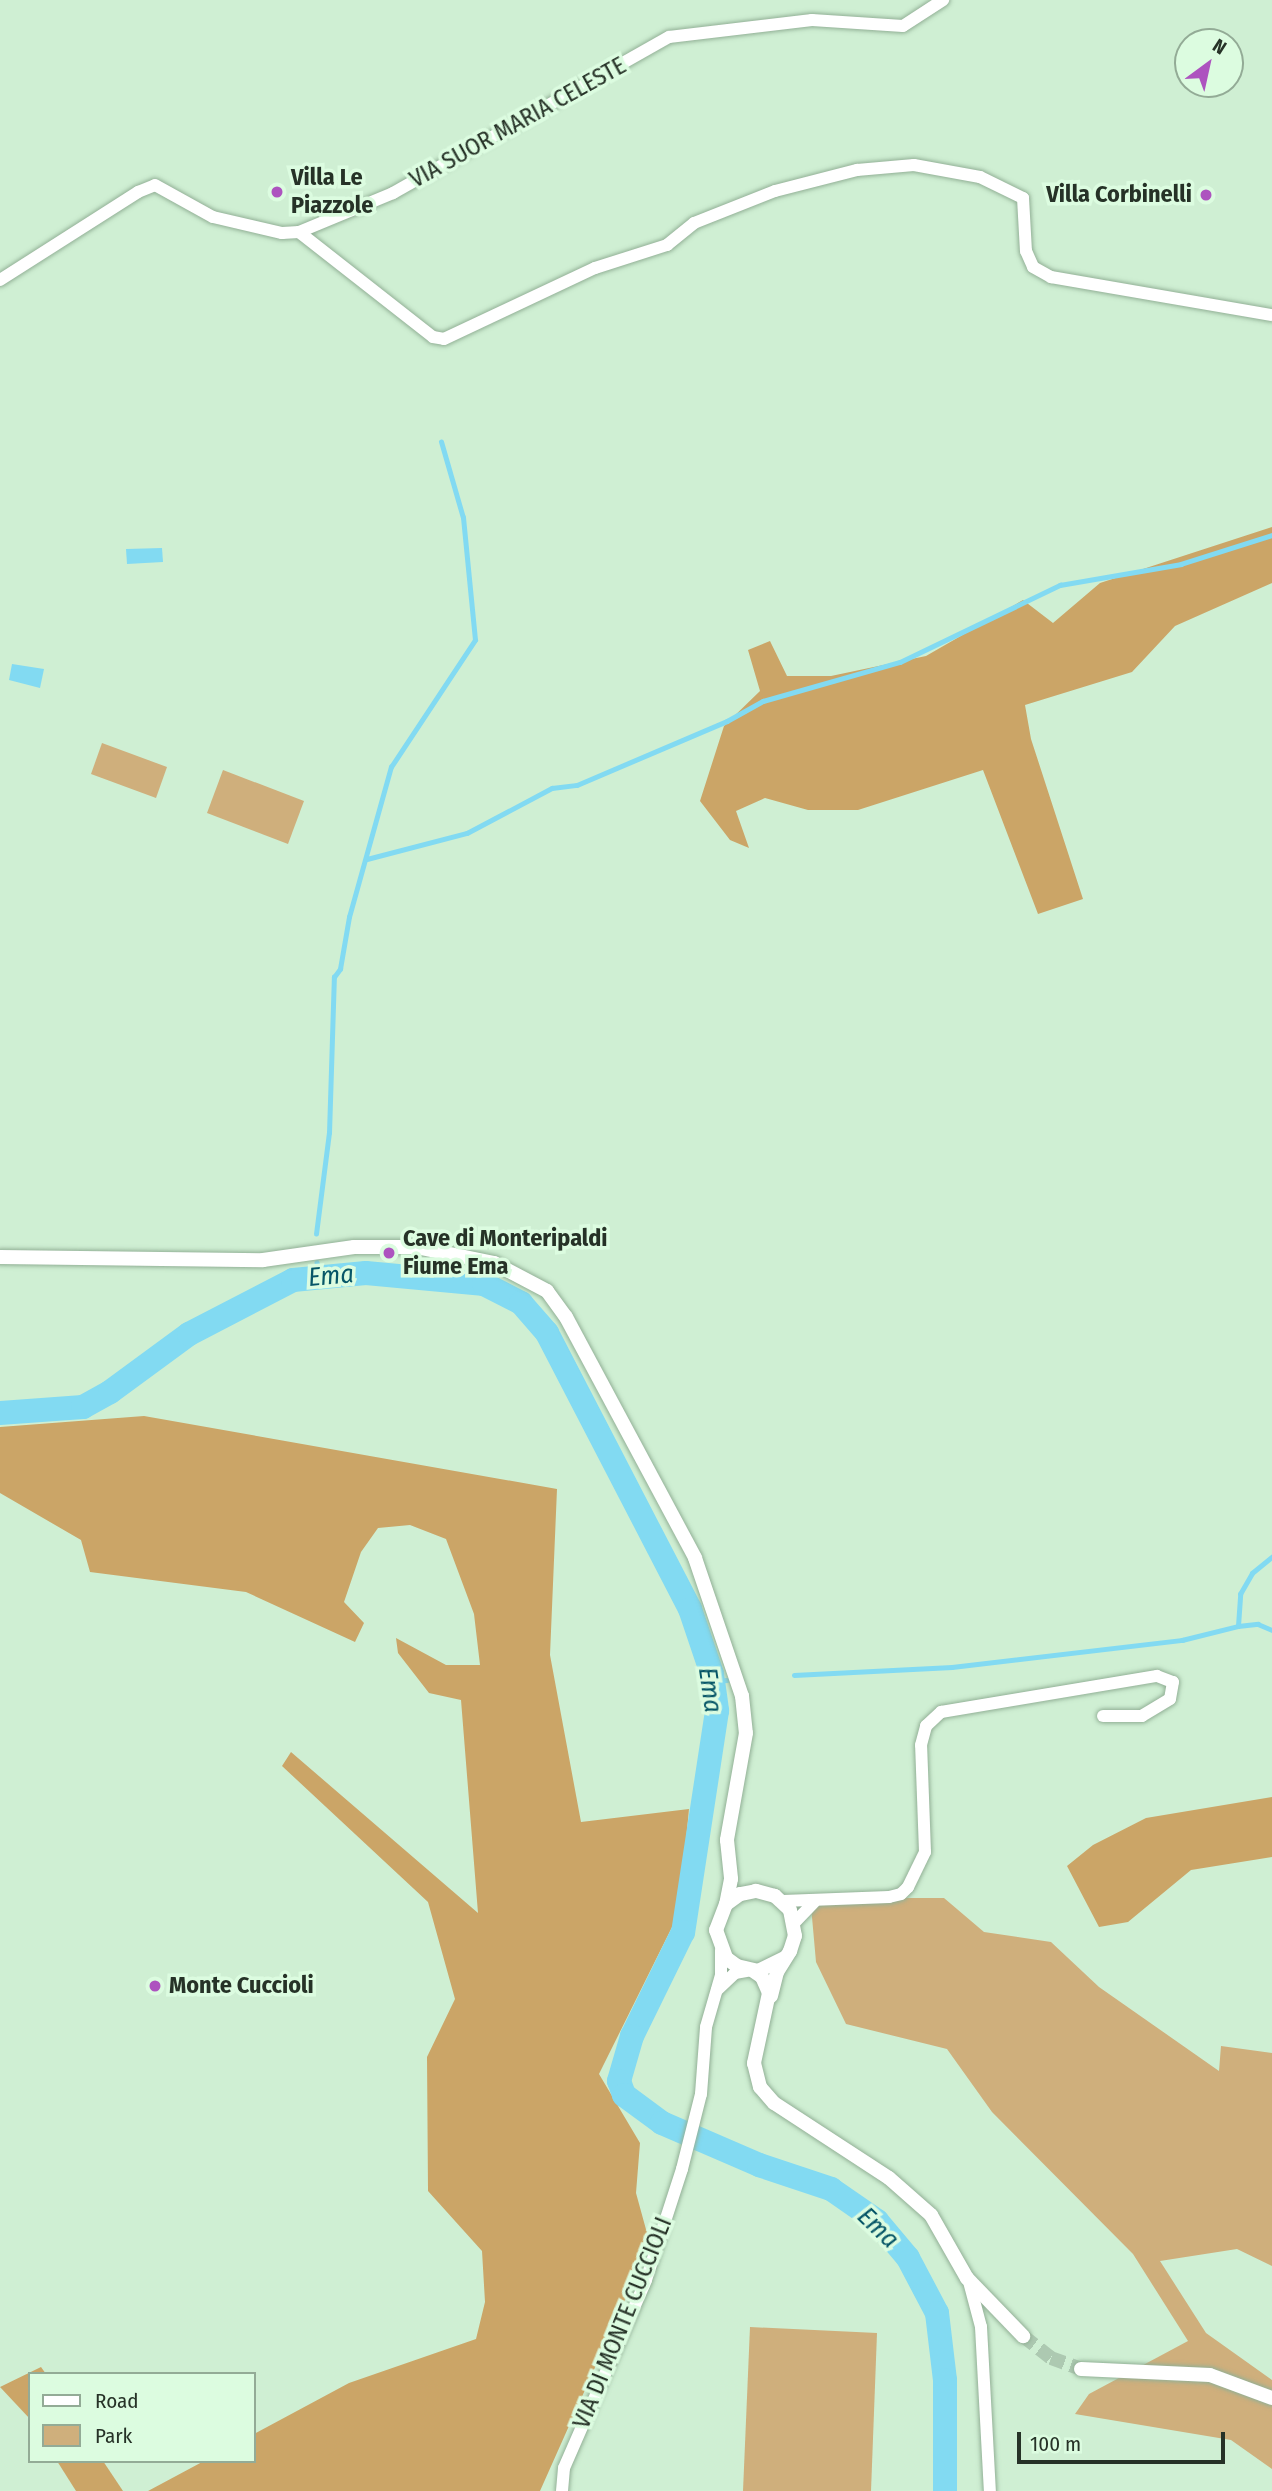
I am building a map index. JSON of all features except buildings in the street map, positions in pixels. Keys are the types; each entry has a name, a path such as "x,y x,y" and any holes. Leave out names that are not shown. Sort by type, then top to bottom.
{"street":[{"name":"VIA SUOR MARIA CELESTE","path":"0,280 138,192 155,186 214,217 282,233 299,232 393,193 669,37 812,20 903,26 943,0"},
{"path":"299,232 433,337 444,339 595,268 667,245 694,223 775,191 857,170 914,165 980,177 1023,198 1026,251 1033,267 1051,277 1272,315"},
{"path":"0,1257 263,1260 354,1247 416,1248 494,1264 547,1291 566,1317 695,1558 721,1625 742,1696 746,1733 727,1840 730,1866 726,1904 716,1930 721,1950 734,1964 752,1970 766,1982 768,2010"},
{"path":"726,1904 747,1892 765,1892 783,1901 814,1902 841,1895 889,1896 908,1887 925,1852 921,1745 926,1726 941,1712 1157,1676 1173,1682 1170,1699 1142,1716 1103,1716"},
{"path":"730,1866 747,1892"},
{"path":"783,1901 795,1922 794,1943 776,1972 754,2063 760,2087 774,2103 889,2178 931,2216 967,2278 1023,2336"},
{"path":"795,1922 814,1902"},
{"name":"VIA DI MONTE CUCCIOLI","path":"562,2491 564,2468 646,2280 682,2169 701,2094 706,2027 717,1990 721,1950"},
{"path":"717,1990 738,1972 765,1970 785,1958"},
{"path":"967,2278 981,2327 990,2491"},
{"path":"1081,2369 1210,2375 1272,2398"},
{"path":"555,2491 564,2468"}],"green space":[{"path":"102,743 167,767 156,798 91,774"},
{"path":"223,770 304,801 288,844 207,813"},
{"path":"829,1898 944,1898 984,1932 1051,1942 1099,1987 1219,2071 1221,2046 1272,2053 1272,2266 1237,2249 1160,2261 1206,2333 1272,2380 1272,2469 1231,2440 1075,2414 1089,2394 1188,2341 1133,2254 992,2112 947,2049 846,2024 816,1962 811,1906"},
{"path":"750,2327 877,2333 871,2491 743,2491"}],"shaded area":[{"path":"1272,527 1272,583 1175,626 1132,672 1025,705 1031,739 1083,899 1038,914 983,770 858,810 808,810 765,798 736,811 749,848 730,840 700,801 724,726 760,691 748,650 770,641 787,676 831,676 926,656 1023,600 1053,623 1100,583"},
{"path":"144,1416 557,1489 550,1655 581,1822 689,1809 679,1913 599,2074 640,2143 636,2193 650,2244 540,2491 148,2491 200,2463 256,2463 256,2433 349,2383 476,2339 485,2302 482,2251 428,2191 427,2057 455,1999 428,1902 282,1766 291,1752 478,1913 461,1700 429,1693 398,1653 396,1638 446,1665 480,1665 474,1614 446,1539 410,1525 378,1528 361,1552 344,1602 364,1623 355,1642 246,1592 90,1572 81,1540 0,1493 0,1427"},
{"path":"1272,1797 1272,1857 1191,1870 1128,1922 1099,1927 1067,1866 1093,1845 1146,1818"},
{"path":"41,2367 45,2372 31,2372"},
{"path":"28,2373 28,2417 0,2387"},
{"path":"58,2463 104,2463 123,2491 76,2491"}],"water":[{"path":"162,548 163,562 127,564 126,549"},
{"path":"12,664 44,669 40,688 9,680"}],"waterway":[{"path":"316,1234 329,1133 334,977 340,969 349,917 391,767 475,640 463,518 441,442"},
{"path":"367,859 467,833 552,788 577,785 727,721 763,701 900,662 1060,585 1181,564 1272,535"},
{"path":"317,1262 320,1277"},
{"name":"Ema","path":"0,1413 83,1407 110,1392 189,1334 293,1280 366,1273 484,1284 521,1303 547,1333 690,1609 712,1674 717,1711 683,1932 632,2036 619,2081 624,2095 662,2123 759,2165 831,2189 877,2221 908,2258 937,2313 945,2380 945,2491"},
{"path":"1238,1626 1240,1594 1252,1573 1272,1557"},
{"path":"794,1675 952,1667 1182,1640 1238,1626 1258,1624 1272,1630"},
{"path":"713,1681 727,1680"}],"tunnel":[{"path":"1023,2336 1051,2358 1081,2369"}],"place":[{"name":"Villa Le Piazzole","path":"277,192"},
{"name":"Villa Corbinelli","path":"1206,195"},
{"name":"Cave di Monteripaldi Fiume Ema","path":"389,1253"},
{"name":"Monte Cuccioli","path":"155,1986"}]}
